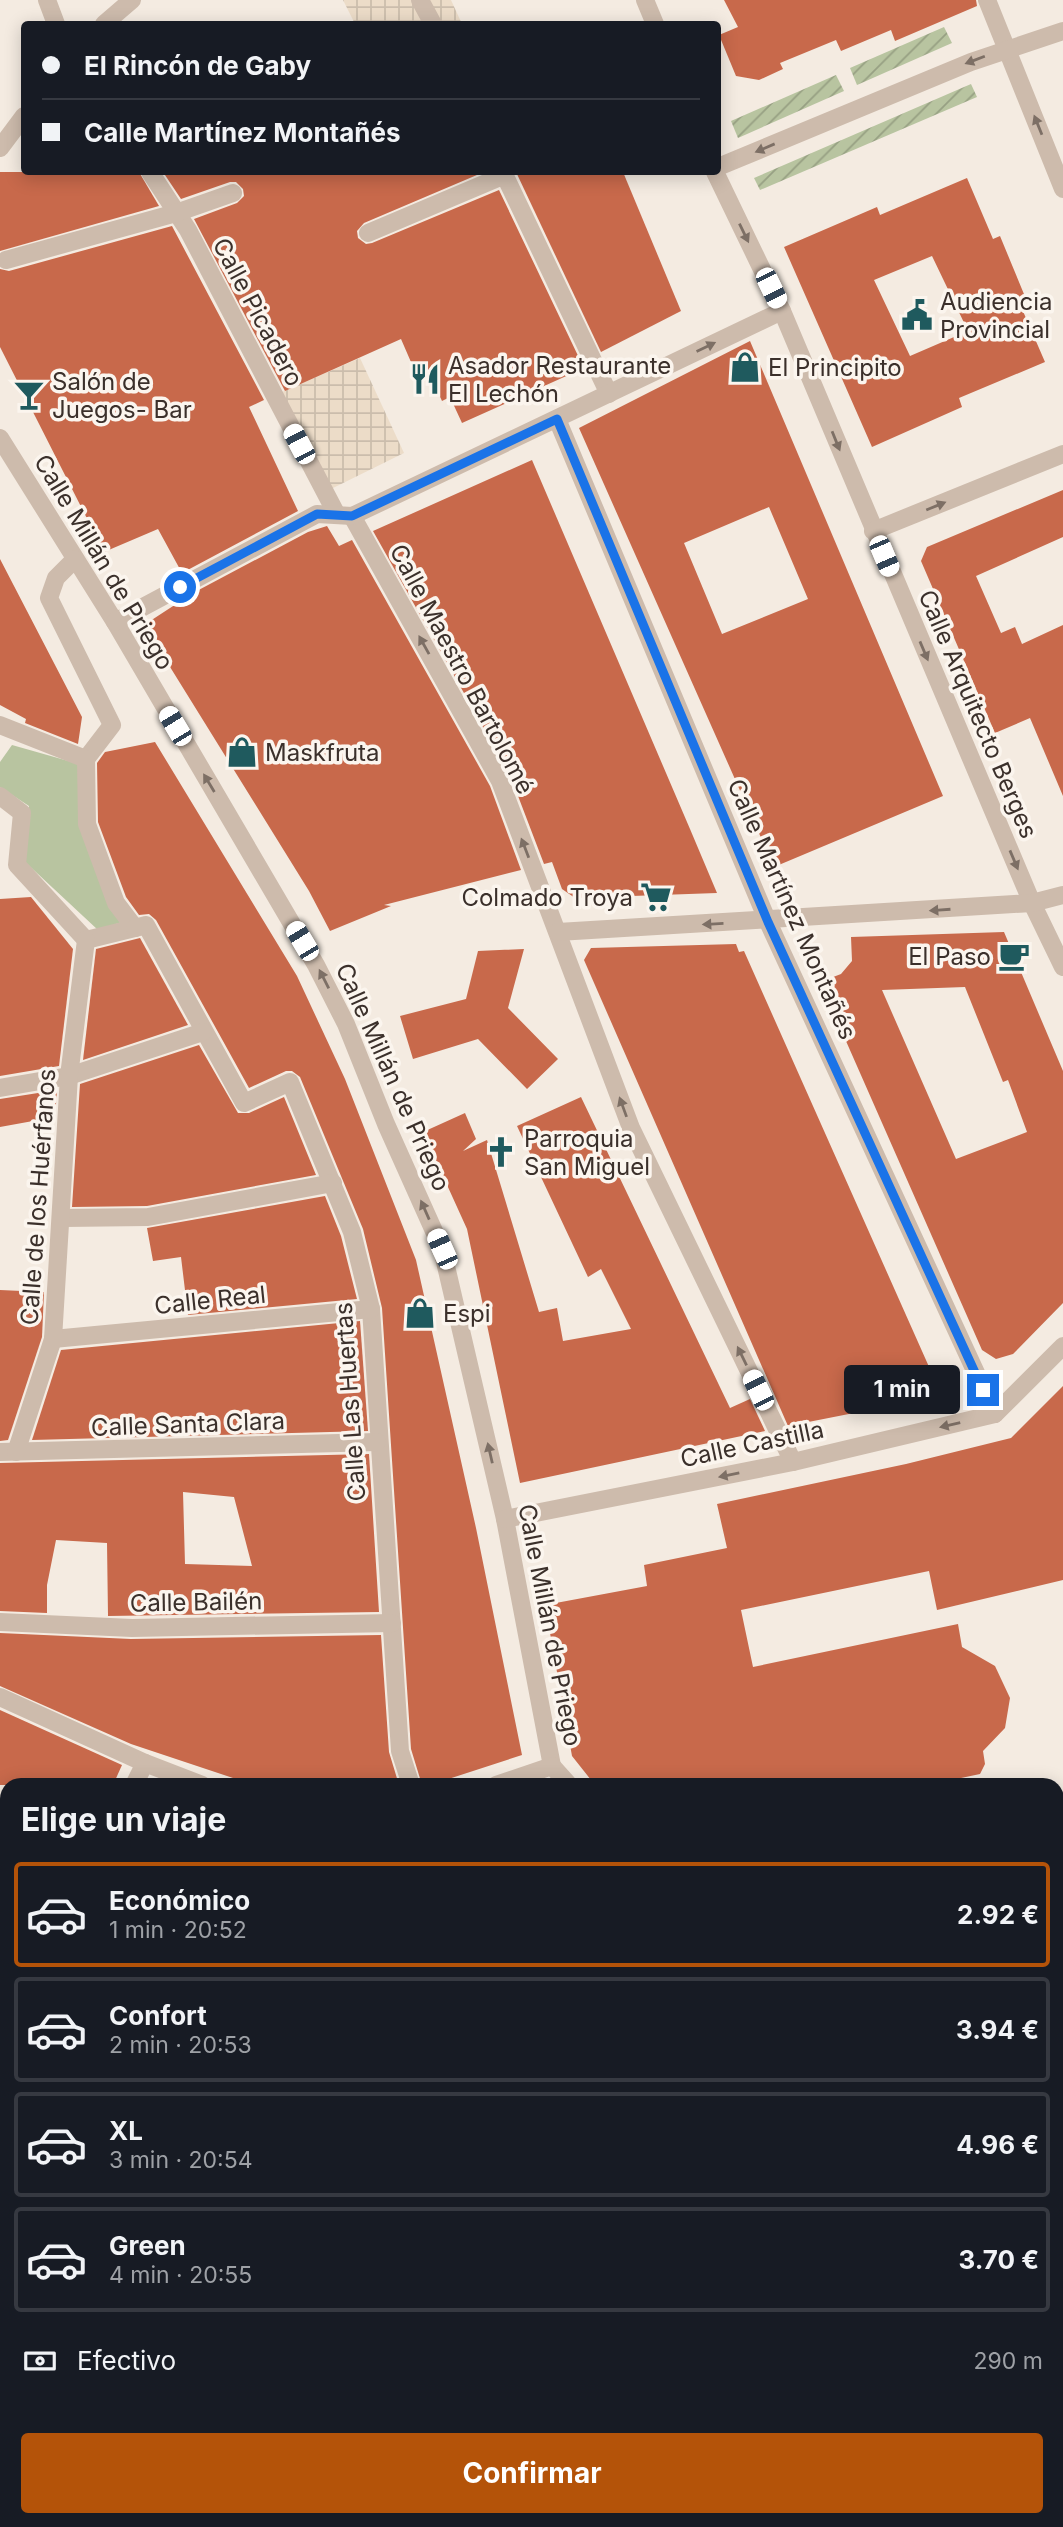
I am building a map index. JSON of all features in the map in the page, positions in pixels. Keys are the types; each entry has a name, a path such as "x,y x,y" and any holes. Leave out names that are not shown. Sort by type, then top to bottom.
{"street":[{"path":"47,0 55,21"},
{"path":"108,21 132,0"},
{"path":"420,0 431,21"},
{"path":"645,0 654,21"},
{"path":"987,0 1063,189"},
{"path":"721,167 1007,48 1063,31"},
{"path":"0,148 21,120"},
{"name":"Calle Picadero","path":"152,175 176,213 344,515"},
{"path":"368,233 499,175"},
{"path":"505,175 609,394"},
{"name":"Calle Arquitecto Berges","path":"719,175 782,311 1032,903 1063,967"},
{"path":"6,260 176,213 233,193"},
{"path":"115,622 317,514 344,515 557,419 782,311"},
{"name":"Calle Martínez Montañés","path":"557,419 768,922 995,1414"},
{"name":"Calle Millán de Priego","path":"0,438 115,622 316,965 346,1024 386,1124 442,1249 505,1520 552,1766"},
{"path":"873,531 1063,454"},
{"name":"Calle Maestro Bartolomé","path":"344,515 500,781 631,1129 793,1462"},
{"path":"0,796 22,813 17,865 86,940 135,928 116,903 87,824 86,759 112,725 49,598 56,578 75,559"},
{"path":"3,733 86,759"},
{"path":"558,932 768,922 1032,903 1063,895"},
{"name":"Calle Las Huertas","path":"135,928 146,925 244,1102 290,1082 352,1232 371,1308 377,1442 400,1751 409,1778"},
{"name":"Calle de los Huérfanos","path":"8,1452 53,1339 63,1218 69,1076 86,940"},
{"path":"0,1088 69,1076 203,1032"},
{"path":"63,1218 148,1217 333,1183"},
{"name":"Calle Real","path":"53,1339 371,1308"},
{"path":"995,1414 1063,1346"},
{"name":"Calle Castilla","path":"505,1520 793,1462 995,1414"},
{"name":"Calle Santa Clara","path":"8,1452 377,1442"},
{"name":"Calle Bailén","path":"0,1622 132,1628 392,1623"},
{"path":"0,1697 184,1778"},
{"path":"138,1778 145,1763"},
{"path":"517,1778 552,1766"},
{"path":"548,1778 552,1766"},
{"path":"552,1766 563,1778"}],"green space":[{"path":"944,27 952,43 857,85 850,68"},
{"path":"836,75 844,91 738,138 731,121"},
{"path":"971,84 977,97 760,190 754,178"},
{"path":"12,745 79,764 122,922 98,930 24,861 29,806 0,787 0,762"}],"shaded area":[{"path":"343,0 451,0 461,21 354,21"},
{"path":"360,358 404,453 329,490 282,392"}],"building":[{"path":"724,0 976,0 977,6 895,41 891,30 841,51 836,40 780,63 783,69 759,80 736,76 721,40 721,34 738,27"},
{"path":"0,172 21,172 21,175 141,175 159,206 0,251"},
{"path":"165,175 477,175 364,223 357,231 358,238 366,244 372,243 499,190 581,362 570,367 573,373 462,423 450,397 442,401 425,364 414,369 401,339 285,391 194,219 237,203 244,196 243,189 236,182 230,182 181,199"},
{"path":"517,175 624,175 681,311 601,352"},
{"path":"967,178 993,239 1000,236 1026,299 1019,302 1045,362 959,398 962,407 872,447 784,247 877,207 880,215","holes":["932,256 968,331 910,356 874,280"]},
{"path":"172,226 264,400 249,407 298,511 182,573 158,529 104,552 0,347 0,269 9,271"},
{"path":"750,341 943,796 774,867 579,428","holes":["769,507 808,599 722,634 684,543"]},
{"path":"532,460 717,893 575,898 562,889 552,862 544,864 510,775 373,531"},
{"path":"1063,490 1063,537 976,576 1001,633 1015,627 1022,644 1063,625 1063,796 1030,718 995,733 921,561 927,547"},
{"path":"327,526 339,546 352,540 490,786 521,870 384,905 391,906 330,931 309,891 144,625 193,593 308,532"},
{"path":"0,559 82,717 78,744 25,723 26,719 0,705"},
{"path":"155,742 297,976 345,1079 416,1260 476,1528 522,1755 451,1778 420,1778 411,1749 382,1308 363,1229 300,1077 292,1071 286,1071 249,1088 156,920 149,914 139,915 126,897 98,822 97,763 105,752"},
{"path":"31,897 73,949 59,1066 0,1076 0,899"},
{"path":"1004,932 1063,1071 1063,1303 1013,1354 996,1359 982,1350 820,982 841,974 852,961 851,937","holes":["965,987 1003,1082 1008,1080 1027,1132 956,1159 882,990"]},
{"path":"140,938 188,1025 83,1060 96,949"},
{"path":"736,944 739,952 744,951 934,1378 932,1390 925,1399 788,1426 584,960 591,948"},
{"path":"524,949 508,1008 558,1059 527,1089 478,1039 413,1059 400,1016 466,999 478,951"},
{"path":"199,1045 238,1113 249,1113 284,1097 316,1175 147,1206 72,1207 80,1084"},
{"path":"57,1090 55,1117 0,1127 0,1099"},
{"path":"581,1097 730,1408 750,1399 765,1431 520,1483 467,1229 423,1132 465,1113 476,1139 463,1151 487,1140 539,1312 557,1308 563,1341 631,1329 601,1269 588,1277 517,1126"},
{"path":"325,1196 341,1236 357,1299 188,1315 181,1257 153,1261 147,1228"},
{"path":"0,1290 44,1292 42,1337 8,1440 0,1441"},
{"path":"360,1321 368,1431 32,1440 61,1350"},
{"path":"1063,1386 1063,1580 937,1610 929,1571 741,1610 753,1667 958,1624 962,1647 995,1666 1010,1698 1005,1728 983,1751 985,1764 980,1774 961,1778 589,1778 572,1756 545,1605 647,1586 644,1565 727,1548 717,1504 906,1464 1011,1438"},
{"path":"369,1454 379,1612 108,1616 107,1543 56,1540 47,1585 47,1613 0,1611 0,1463","holes":["183,1492 234,1497 252,1566 185,1564"]},
{"path":"0,1633 131,1639 381,1635 389,1752 397,1778 233,1778 131,1744 0,1686"},
{"path":"0,1710 122,1765 116,1778 0,1778"}],"place":[{"name":"Audiencia Provincial","path":"917,315"},
{"name":"El Principito","path":"745,367"},
{"name":"Asador Restaurante El Lechón","path":"425,379"},
{"name":"Salón de Juegos- Bar","path":"29,395"},
{"name":"Maskfruta","path":"242,752"},
{"name":"Colmado Troya","path":"656,897"},
{"name":"El Paso","path":"1014,956"},
{"name":"Parroquia San Miguel","path":"501,1152"},
{"name":"Espi","path":"420,1313"}],"route":[{"path":"180,587 317,514 352,516 557,419 768,922 983,1390"}]}
